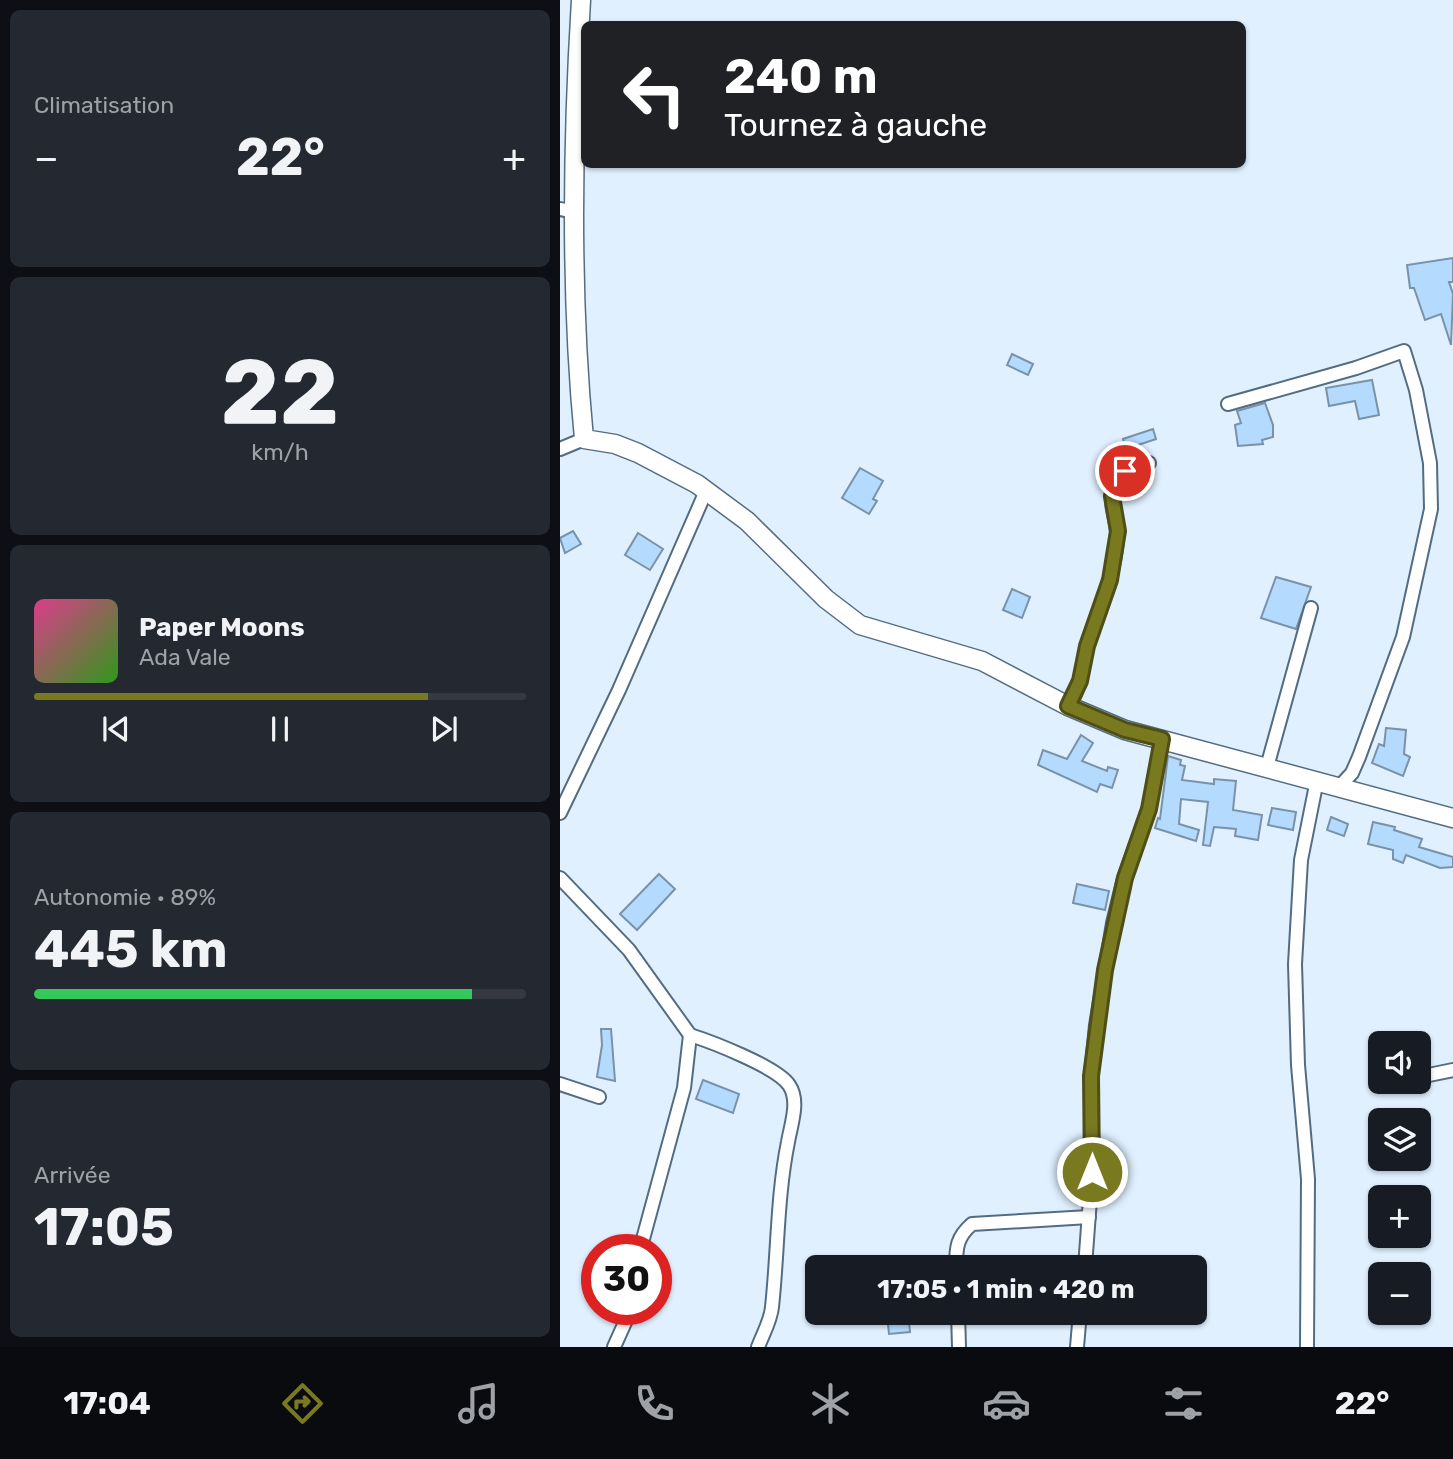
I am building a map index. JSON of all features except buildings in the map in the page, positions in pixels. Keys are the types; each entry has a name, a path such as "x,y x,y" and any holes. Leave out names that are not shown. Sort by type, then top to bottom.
{"main road":[{"path":"581,0 568,210 584,439 615,444 638,453 706,491 747,521 826,599 860,625 982,662 1068,706 1125,730 1453,818"}],"street":[{"path":"1228,404 1356,368 1404,351 1416,390 1430,463 1431,509 1404,637 1359,757 1352,773 1340,786"},
{"path":"560,449 584,439"},
{"path":"1068,706 1080,681 1087,646 1115,557 1118,531 1113,511 1114,487 1125,471 1149,463"},
{"path":"560,813 619,691 706,491"},
{"path":"1267,767 1311,608"},
{"path":"1085,1255 1089,1217 1091,1076 1100,998 1113,923 1125,878 1149,809 1162,739"},
{"path":"1307,1347 1308,1179 1298,1065 1295,964 1301,860 1317,780"},
{"path":"560,878 629,950 690,1035 738,1053 789,1084 795,1101 784,1159 775,1244 772,1310 758,1347"},
{"path":"644,1234 684,1088 690,1035"},
{"path":"1431,1075 1453,1070"},
{"path":"560,1084 599,1097"},
{"path":"956,1255 960,1234 972,1224 1089,1217"},
{"path":"614,1347 624,1325"},
{"path":"958,1325 959,1347"},
{"path":"1077,1347 1079,1325"}],"route":[{"path":"1092,1172 1091,1076 1096,1025 1113,923 1125,878 1149,809 1162,739 1125,730 1068,706 1080,681 1087,646 1110,580 1118,531 1112,496 1118,477 1125,471"}]}
